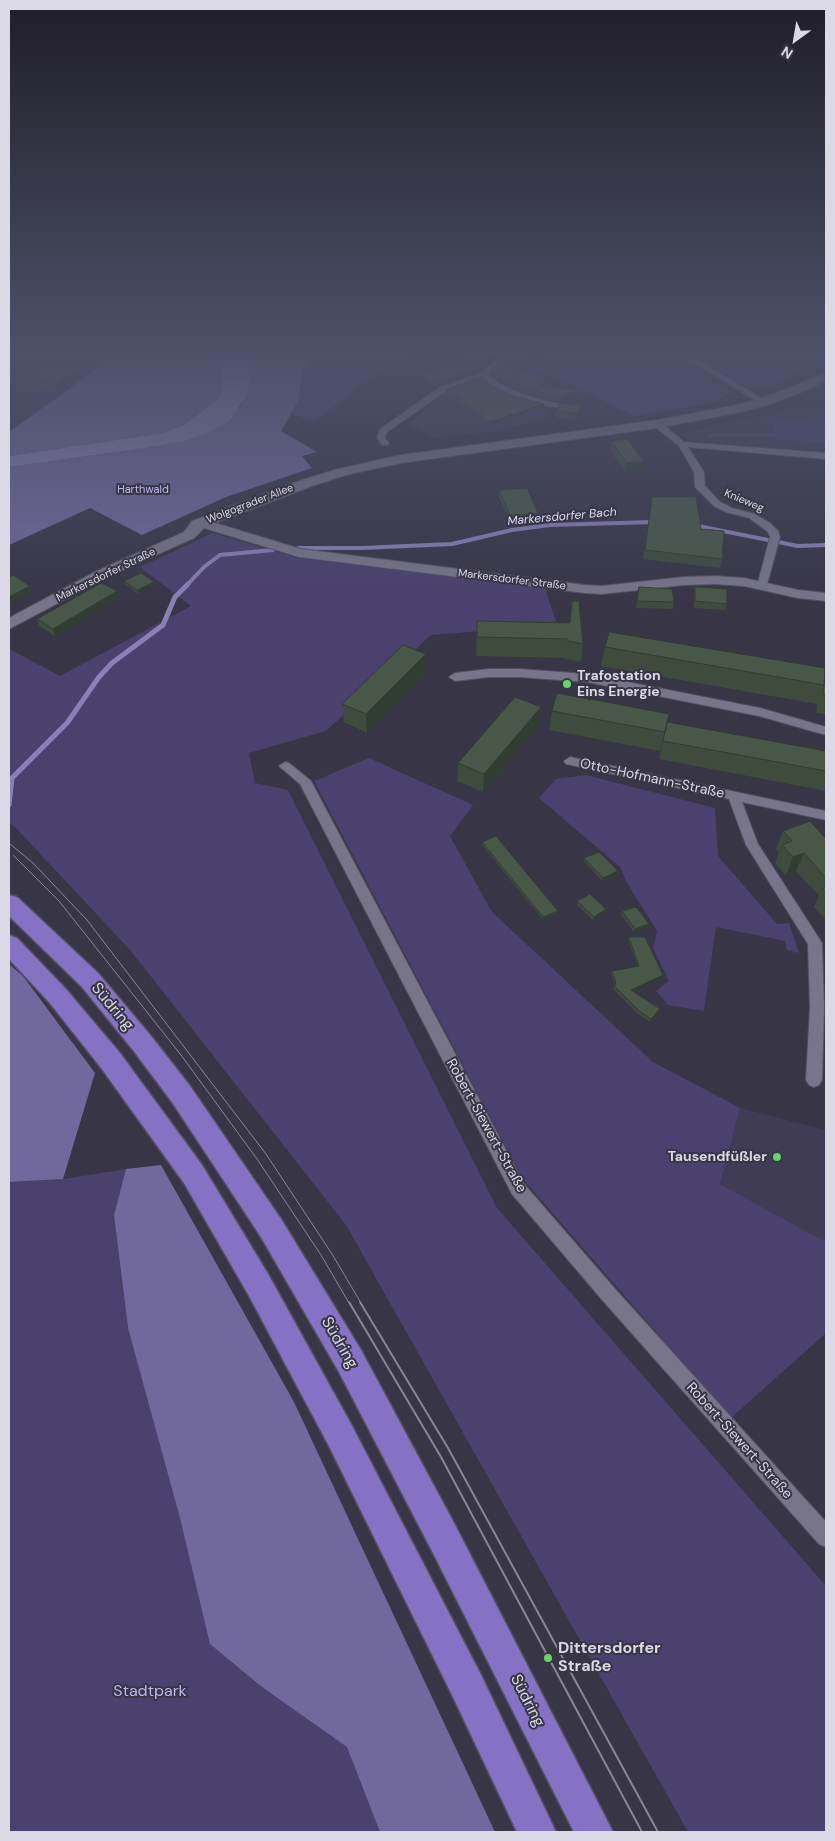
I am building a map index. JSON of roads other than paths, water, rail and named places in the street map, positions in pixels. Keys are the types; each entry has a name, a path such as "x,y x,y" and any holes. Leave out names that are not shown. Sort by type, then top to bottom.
{"main road":[{"name":"Wolgograder Allee","path":"201,523 291,488 373,464 573,436"},
{"name":"Markersdorfer Straße","path":"9,624 100,575 189,535 201,523"},
{"name":"Markersdorfer Straße","path":"9,615 92,566 177,528 201,523 299,553 585,589 602,590 684,580 715,580 826,597"},
{"name":"Südring","path":"9,903 90,980 142,1043 222,1152 271,1228 350,1361 443,1537 594,1832"},
{"path":"9,944 58,995 111,1061 193,1174 258,1284 344,1444 468,1688 537,1832"}],"street":[{"path":"382,436 381,438 385,443"},
{"name":"Knieweg","path":"672,436 682,444 699,472 700,486 717,504 729,510 752,516 773,531 774,542 762,586"},
{"path":"682,444 826,456"},
{"path":"454,676 512,673 587,678 760,712 826,731"},
{"name":"Otto-Hofmann-Straße","path":"570,761 826,815"},
{"name":"Robert-Siewert-Straße","path":"285,766 305,781 518,1188 616,1303 826,1537"},
{"name":"Otto-Hofmann-Straße","path":"734,796 752,844 815,943 818,1007 814,1080"}],"waterway":[{"name":"Markersdorfer Bach","path":"298,548 362,548 452,544 512,530 550,525 654,522"},
{"name":"Markersdorfer Bach","path":"693,525 798,546 826,545"},
{"name":"Markersdorfer Bach","path":"187,585 204,567 220,555 273,550"},
{"name":"Markersdorfer Bach","path":"9,805 12,778 67,723 99,677 112,663 163,625 175,597 187,585"}],"tram line":[{"path":"9,843 33,863 87,920 266,1154 332,1254 361,1303"},
{"path":"13,855 59,901 181,1055 257,1159 321,1255 349,1303"},
{"path":"349,1302 441,1457 642,1832"},
{"path":"360,1302 448,1448 658,1832"}],"place":[{"name":"Trafostation Eins Energie","path":"567,684"},
{"name":"Tausendfüßler","path":"777,1157"},
{"name":"Dittersdorfer Straße","path":"548,1658"}],"park label":[{"name":"Harthwald","path":"143,490"},
{"name":"Stadtpark","path":"150,1692"}]}
